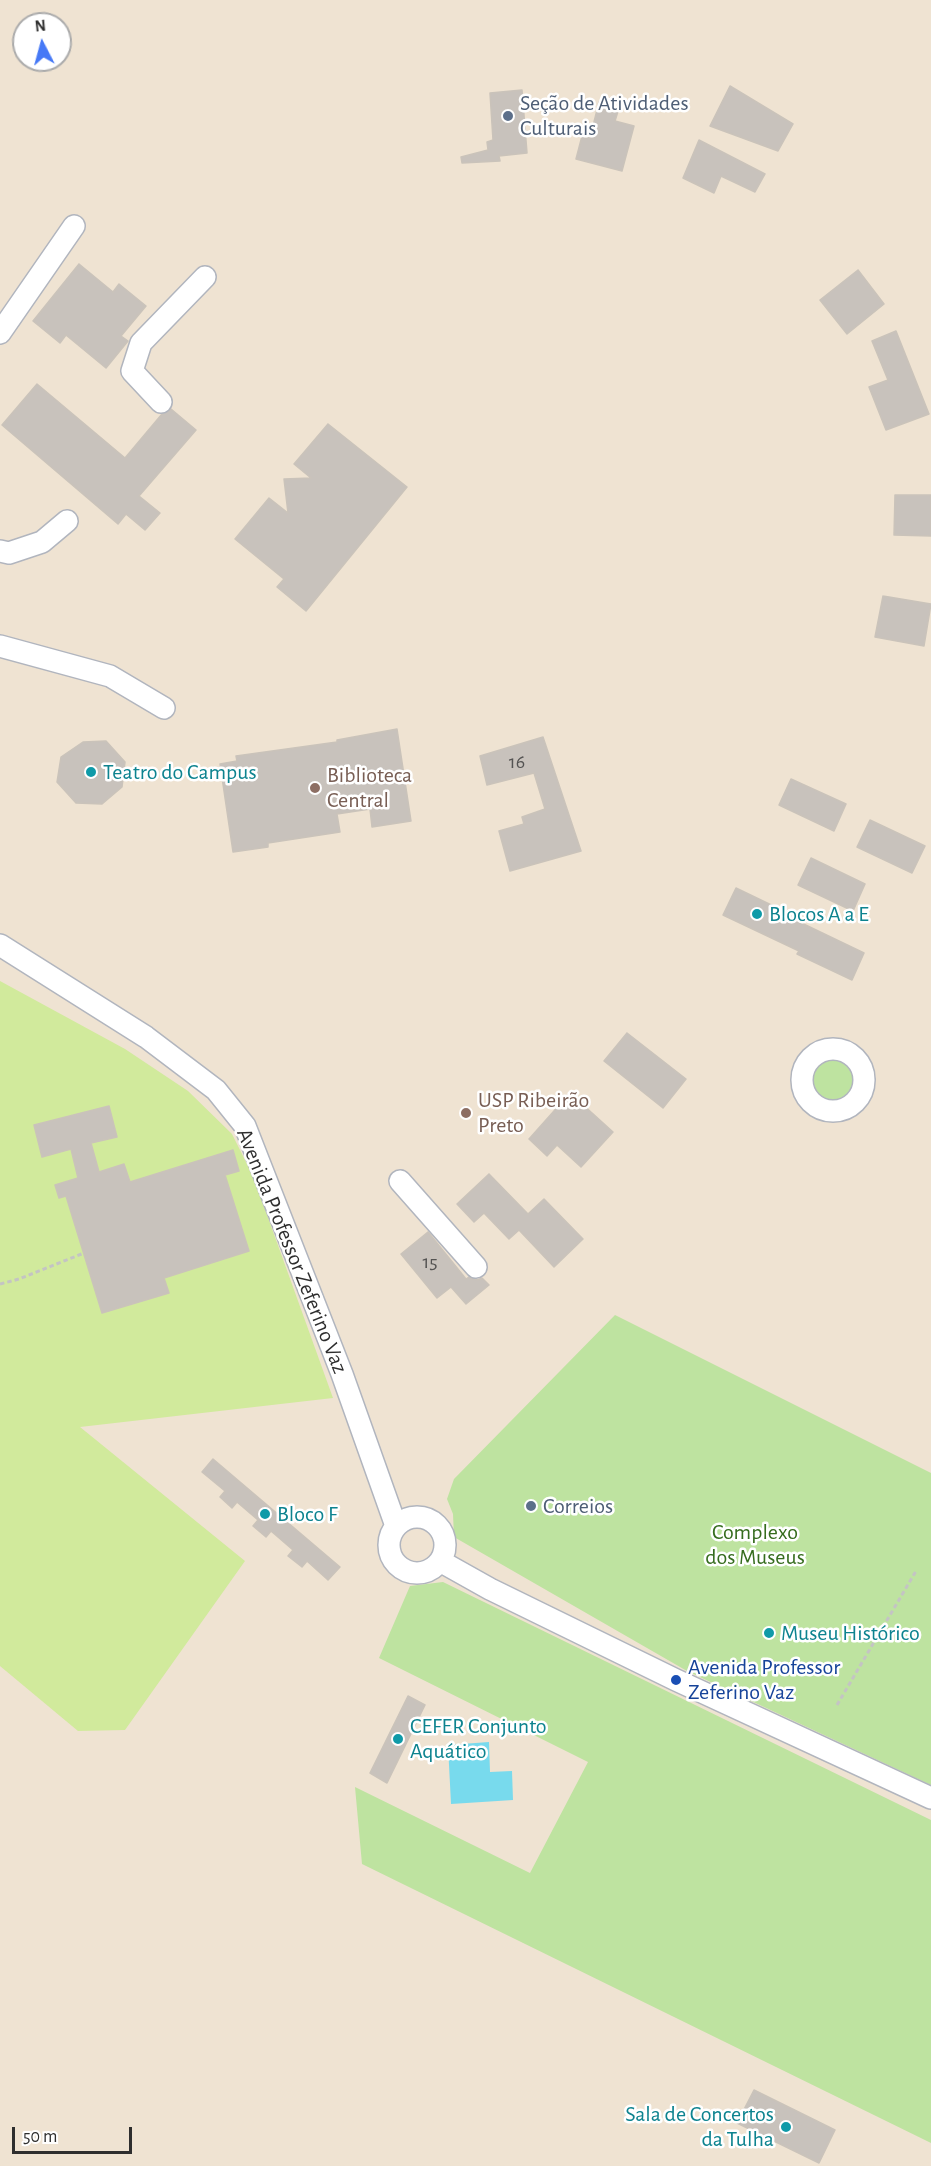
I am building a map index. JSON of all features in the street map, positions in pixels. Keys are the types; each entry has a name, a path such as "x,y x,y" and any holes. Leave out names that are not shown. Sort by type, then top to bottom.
{"street":[{"path":"0,333 74,226"},
{"path":"161,402 132,371 141,343 205,278"},
{"path":"0,551 9,553 42,542 67,521"},
{"path":"0,646 110,676 164,708"},
{"name":"Avenida Professor Zeferino Vaz","path":"0,945 146,1037 216,1090 245,1126 342,1374 396,1526"},
{"path":"400,1181 477,1268"},
{"path":"413,1518 422,1518 440,1528 445,1550 441,1561 434,1568 414,1573 398,1565 392,1559 389,1542 396,1526 413,1518"},
{"path":"441,1561 490,1589 665,1675 931,1798"}],"path":[{"path":"0,1284 20,1279 84,1253"},
{"path":"837,1706 916,1571"}],"shaded area":[{"name":"USP Ribeirão Preto","path":"0,0 931,0 931,2166 0,2166"}],"green space":[{"path":"0,981 125,1049 188,1091 232,1134 253,1176 333,1398 80,1427 245,1561 125,1730 78,1731 0,1666"},
{"path":"832,1051 843,1053 852,1059 858,1068 860,1079 858,1090 852,1099 843,1105 832,1107 821,1105 812,1099 806,1090 804,1079 806,1068 812,1059 821,1053"},
{"name":"Complexo dos Museus","path":"615,1315 931,1473 931,1785 687,1671 454,1537 453,1514 447,1499 454,1479"},
{"path":"443,1582 931,1820 931,2143 362,1864 355,1787 530,1873 588,1762 379,1658 410,1586"}],"water":[{"path":"489,1742 490,1772 512,1771 513,1800 451,1804 448,1745"}],"building":[{"path":"730,86 793,124 778,151 710,126"},
{"name":"Seção de Atividades Culturais","path":"522,90 527,153 499,156 500,161 462,163 461,157 488,150 487,142 493,140 490,93"},
{"path":"599,102 619,108 615,121 634,126 622,171 576,159 582,136 590,138"},
{"path":"699,140 765,174 755,192 721,176 714,193 683,178"},
{"path":"79,264 113,292 119,284 146,306 121,336 128,341 106,368 66,335 60,343 33,321"},
{"path":"858,270 884,304 847,334 820,300"},
{"path":"896,331 929,414 886,430 869,387 888,380 872,341"},
{"path":"37,384 125,458 162,414 171,409 196,430 139,496 160,513 145,530 126,514 118,524 2,425"},
{"path":"328,424 407,487 306,611 277,587 284,579 235,539 269,498 288,513 284,479 311,478 294,464"},
{"path":"895,495 931,495 931,536 894,535"},
{"path":"883,596 931,604 924,646 875,637"},
{"name":"Biblioteca Central","path":"397,729 411,821 372,827 370,809 337,814 340,832 268,843 268,847 233,852 220,764 237,761 236,756 337,742 337,740"},
{"path":"543,737 581,851 510,871 499,831 524,824 522,817 545,809 534,773 487,785 480,756"},
{"name":"Teatro do Campus","path":"106,741 125,762 122,787 102,804 76,803 57,782 61,757 83,742"},
{"path":"791,779 846,804 834,831 779,805"},
{"name":"Blocos A a E","path":"870,820 925,846 912,873 857,847"},
{"name":"Blocos A a E","path":"811,858 865,884 853,911 798,885"},
{"path":"736,888 790,914 789,917 864,953 852,980 797,954 799,951 723,915"},
{"path":"627,1033 686,1079 663,1108 604,1061"},
{"path":"570,1093 613,1132 581,1167 557,1145 547,1156 529,1139"},
{"path":"109,1106 117,1137 91,1143 99,1172 124,1164 130,1182 233,1150 239,1171 225,1175 249,1251 164,1278 169,1293 102,1313 66,1196 59,1198 55,1185 78,1178 71,1149 42,1157 34,1125"},
{"path":"489,1174 528,1214 544,1199 583,1239 554,1267 519,1230 509,1239 484,1213 474,1222 457,1204"},
{"path":"428,1232 466,1279 469,1277 478,1280 482,1278 489,1285 466,1304 451,1287 437,1298 401,1254"},
{"name":"Bloco F","path":"213,1459 340,1567 328,1580 307,1561 302,1567 288,1556 293,1550 271,1531 266,1537 253,1526 258,1520 237,1502 232,1508 220,1497 225,1491 202,1472"},
{"name":"CEFER Conjunto Aquático","path":"408,1696 425,1705 387,1783 370,1773"},
{"name":"Sala de Concertos da Tulha","path":"754,2090 835,2130 819,2163 737,2123"}],"place":[{"name":"Seção de Atividades Culturais","path":"508,116"},
{"name":"Teatro do Campus","path":"91,772"},
{"name":"Biblioteca Central","path":"315,788"},
{"name":"Blocos A a E","path":"757,914"},
{"name":"USP Ribeirão Preto","path":"466,1113"},
{"name":"Correios","path":"531,1506"},
{"name":"Bloco F","path":"265,1514"},
{"name":"Museu Histórico","path":"769,1633"},
{"name":"Avenida Professor Zeferino Vaz","path":"676,1680"},
{"name":"CEFER Conjunto Aquático","path":"398,1739"},
{"name":"Sala de Concertos da Tulha","path":"786,2127"}]}
